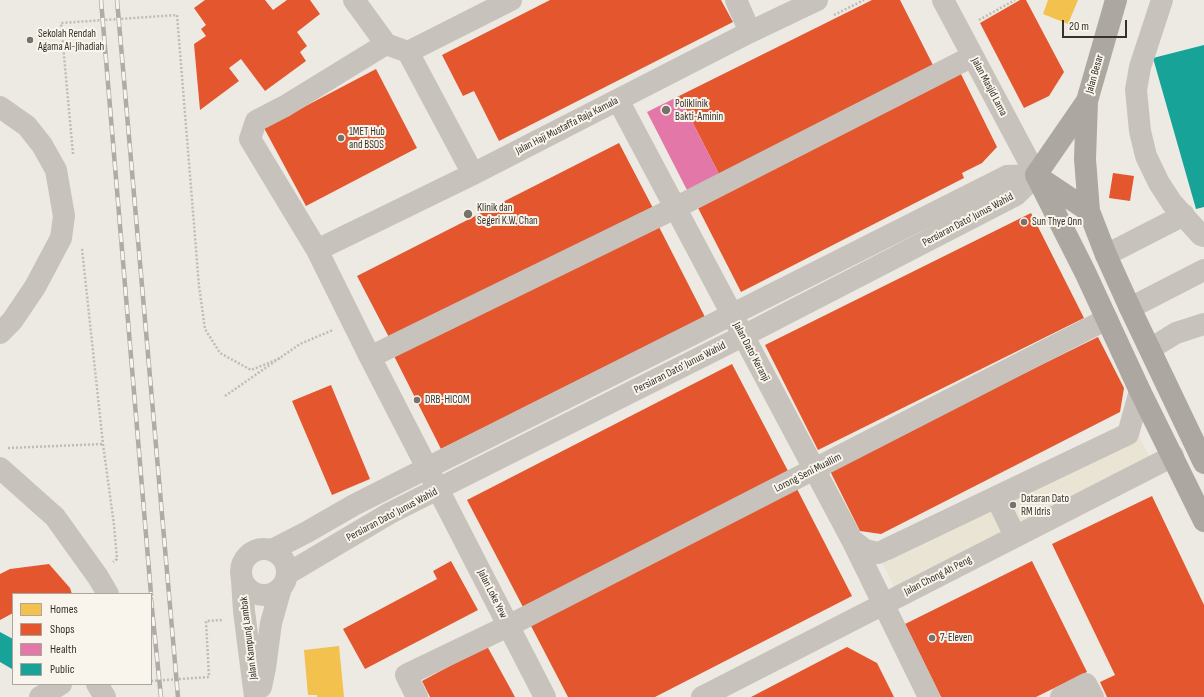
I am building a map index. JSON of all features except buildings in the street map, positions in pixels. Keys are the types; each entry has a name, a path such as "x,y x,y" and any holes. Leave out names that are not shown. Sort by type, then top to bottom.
{"main road":[{"name":"Jalan Besar","path":"1087,101 1116,0"},
{"path":"1036,175 1087,101"},
{"path":"1087,101 1085,158 1089,211 1106,255 1130,308 1204,463"},
{"path":"1036,175 1089,211"},
{"path":"1036,175 1204,521"}],"street":[{"path":"354,0 386,44 408,52 473,174"},
{"path":"408,52 511,0"},
{"path":"736,0 750,32"},
{"name":"Jalan Haji Mustaffa Raja Kamala","path":"317,250 473,174 750,32 816,0"},
{"name":"Jalan Masjid Lama","path":"943,0 1036,175"},
{"path":"1162,0 1140,67 1136,90 1140,131 1146,156 1159,183 1172,203 1201,235 1204,236"},
{"name":"Jalan Loke Yew","path":"386,44 285,106 256,121 250,139 317,250 370,358 545,697"},
{"path":"370,358 675,208 973,56"},
{"name":"Jalan Dato' Keranji","path":"618,100 852,540 930,697"},
{"path":"0,107 27,126 42,145 56,170 64,216 62,238 35,287 12,321 0,333"},
{"name":"Persiaran Dato' Junus Wahid","path":"272,550 354,505 1007,176 1036,175"},
{"name":"Persiaran Dato' Junus Wahid","path":"284,581 390,514 743,336 1016,195 1036,175"},
{"path":"1106,255 1184,215"},
{"path":"1130,308 1204,270"},
{"name":"Lorong Seni Muallim","path":"417,697 406,675 508,626 1107,319"},
{"path":"1150,349 1176,333 1204,324"},
{"path":"852,540 865,550 878,553 1128,434 1140,391"},
{"name":"Jalan Chong Ah Peng","path":"702,697 1173,456"},
{"path":"0,468 55,517 103,586"},
{"path":"996,497 1015,536"},
{"path":"257,550 272,550 278,554 287,566 284,581 275,593 259,595 246,587 242,580 242,565 245,559 257,550"},
{"name":"Jalan Kampung Lambak","path":"242,580 255,697"},
{"name":"Jalan Kampung Lambak","path":"258,697 265,668 271,623 284,581"},
{"path":"1061,697 1086,684 1093,697"},
{"path":"40,697 59,685"},
{"path":"98,685 105,697"}],"path":[{"path":"959,31 1015,0"},
{"path":"73,155 61,23 177,15 199,286 205,329 220,353 251,370 281,358"},
{"path":"81,248 102,444 114,525 117,559 103,586"},
{"path":"225,396 300,344 352,321"},
{"path":"8,448 102,444"},
{"path":"152,681 209,677 206,621 246,620"}],"shaded area":[{"name":"Dataran Dato RM Idris","path":"1131,420 1152,461 896,590 875,549"}],"railway":[{"path":"101,0 151,593"},
{"path":"117,0 178,697"},
{"path":"152,609 161,697"}],"place":[{"name":"Sekolah Rendah Agama Al-Jihadiah","path":"30,40"},
{"name":"Poliklinik Bakti-Aminin","path":"666,110"},
{"name":"1MET Hub and BSOS","path":"341,138"},
{"name":"Klinik dan Segeri K.W. Chan","path":"468,214"},
{"name":"Sun Thye Onn","path":"1024,222"},
{"name":"DRB-HICOM","path":"417,400"},
{"name":"Dataran Dato RM Idris","path":"1013,505"},
{"name":"7-Eleven","path":"932,638"}]}
